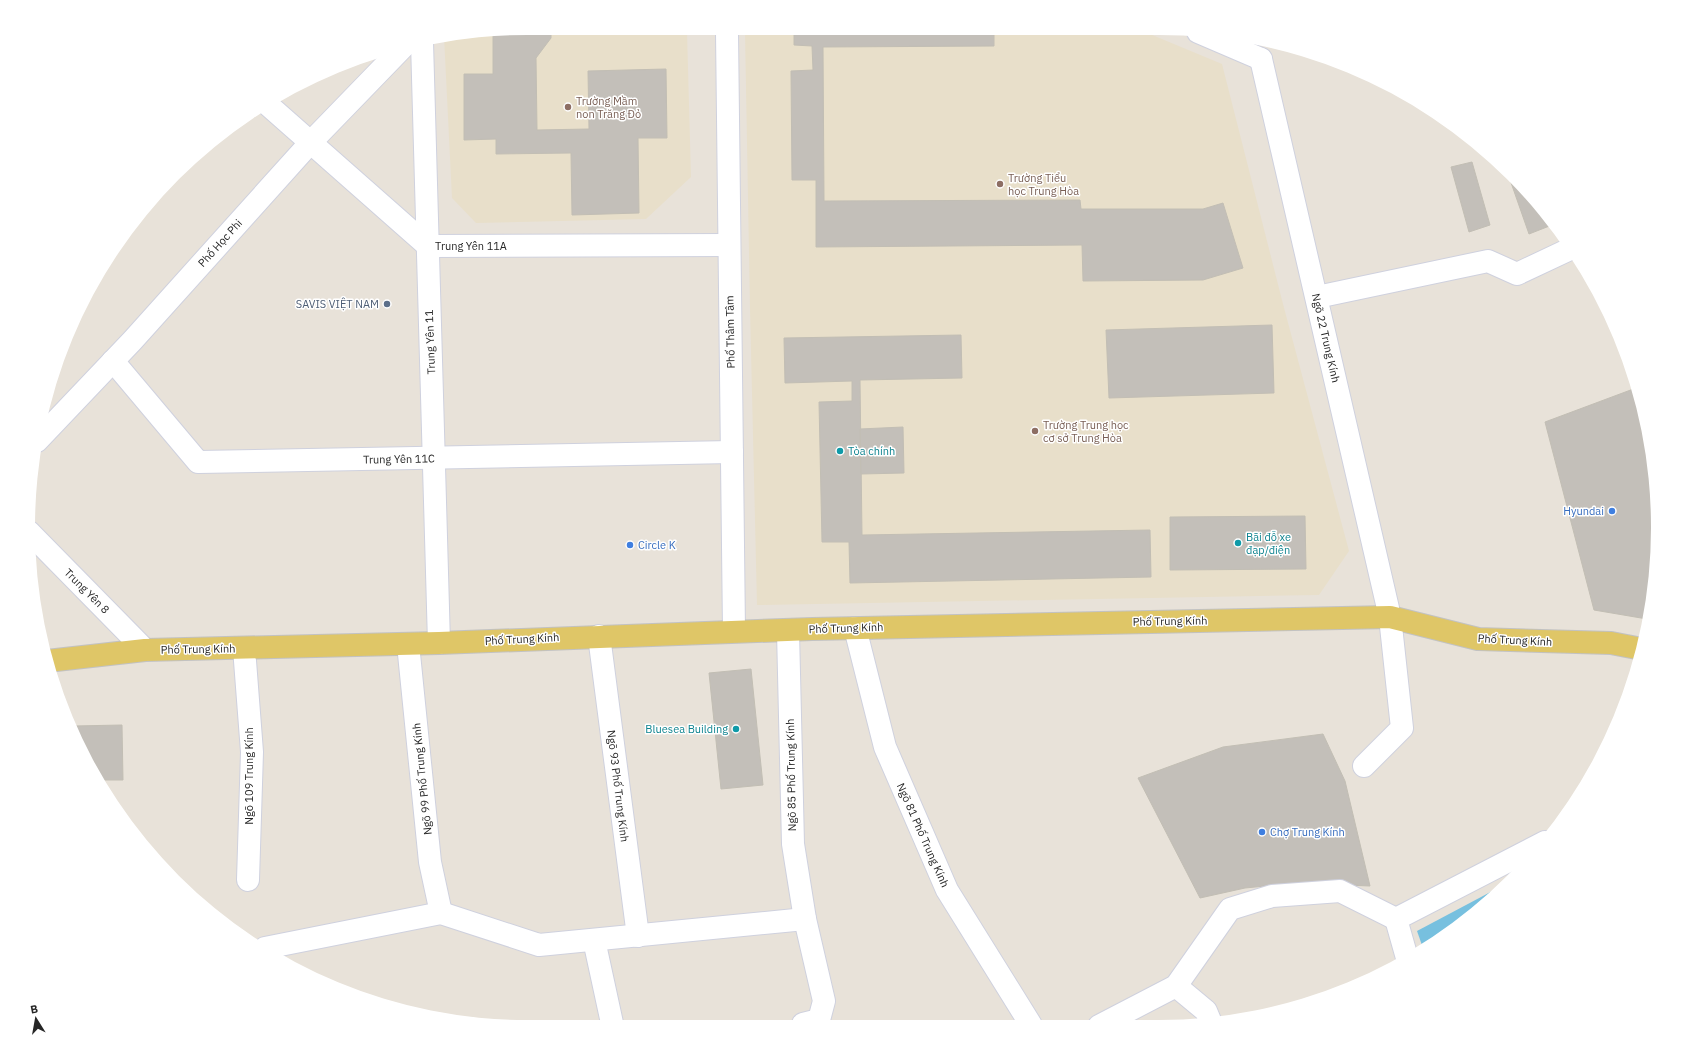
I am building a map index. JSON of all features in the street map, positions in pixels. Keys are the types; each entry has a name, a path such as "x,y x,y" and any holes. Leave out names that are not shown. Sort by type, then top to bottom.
{"main road":[{"name":"Phố Trung Kính","path":"54,660 146,650 439,643 734,631 1390,617 1478,640 1610,643 1636,648"}],"street":[{"name":"Phố Thâm Tâm","path":"727,35 734,631"},
{"path":"1221,39 1266,52"},
{"name":"Trung Yên 11","path":"422,46 439,643"},
{"name":"Ngõ 22 Trung Kính","path":"1266,52 1317,297 1390,617 1402,728 1364,766"},
{"name":"Phố Học Phi","path":"44,433 112,361 310,143 397,53"},
{"name":"Trung Yên 11A","path":"271,107 428,246 729,245"},
{"path":"1317,297 1488,261 1517,274 1566,251"},
{"name":"Trung Yên 11C","path":"112,361 198,462 732,452"},
{"name":"Trung Yên 8","path":"35,538 146,650"},
{"name":"Ngõ 81 Phố Trung Kính","path":"855,628 885,748 947,890 1028,1020"},
{"name":"Ngõ 85 Phố Trung Kính","path":"788,631 793,844 804,919 824,1001 819,1020"},
{"name":"Ngõ 93 Phố Trung Kính","path":"599,636 638,936"},
{"name":"Ngõ 99 Phố Trung Kính","path":"408,644 430,862 441,913"},
{"name":"Ngõ 109 Trung Kính","path":"244,648 252,752 248,880"},
{"path":"1396,919 1531,850"},
{"path":"1111,1020 1176,986 1230,909 1272,896 1340,891 1396,919 1406,954"},
{"path":"270,947 441,913 539,946 804,919"},
{"path":"594,940 611,1020"},
{"path":"1176,986 1206,1011 1209,1017"}],"shaded area":[{"name":"Trường Mầm non Trăng Đỏ","path":"528,35 687,35 691,177 646,219 476,223 452,198 444,42 495,36"},
{"path":"745,35 1152,35 1222,64 1283,304 1349,551 1319,595 757,605"}],"water":[{"path":"1488,893 1458,918 1421,944 1417,931"}],"building":[{"path":"551,35 551,38 536,58 537,130 589,129 588,71 666,69 667,138 638,138 639,213 572,215 571,153 496,154 496,139 464,140 464,74 493,74 493,36"},
{"path":"794,35 994,35 994,46 823,47 824,201 1080,200 1081,209 1203,209 1223,203 1243,268 1203,280 1083,281 1082,245 816,247 816,180 792,180 791,71 813,70 812,46 794,45"},
{"path":"1472,162 1490,225 1469,232 1451,167"},
{"path":"1511,184 1548,227 1529,234"},
{"path":"1272,325 1274,393 1109,398 1106,330"},
{"name":"Tòa chính","path":"961,335 962,378 860,380 862,535 1150,530 1151,577 850,583 849,542 822,542 819,402 852,401 852,381 785,383 784,338"},
{"name":"Hyundai","path":"1631,390 1642,431 1650,495 1650,560 1643,618 1594,610 1545,422"},
{"path":"903,427 904,473 861,474 860,429"},
{"name":"Bãi đỗ xe đạp/điện","path":"1305,516 1306,569 1170,570 1170,517"},
{"name":"Bluesea Building","path":"751,669 763,785 721,789 709,673"},
{"path":"122,725 123,780 105,780 77,726"},
{"name":"Chợ Trung Kính","path":"1323,734 1345,781 1370,886 1296,883 1245,888 1200,898 1138,778 1223,747"}],"place":[{"name":"Trường Mầm non Trăng Đỏ","path":"568,107"},
{"name":"Trường Tiểu học Trung Hòa","path":"1000,184"},
{"name":"SAVIS VIỆT NAM","path":"387,304"},
{"name":"Trường Trung học cơ sở Trung Hòa","path":"1035,431"},
{"name":"Tòa chính","path":"840,451"},
{"name":"Hyundai","path":"1612,511"},
{"name":"Bãi đỗ xe đạp/điện","path":"1238,543"},
{"name":"Circle K","path":"630,545"},
{"name":"Bluesea Building","path":"736,729"},
{"name":"Chợ Trung Kính","path":"1262,832"}]}
